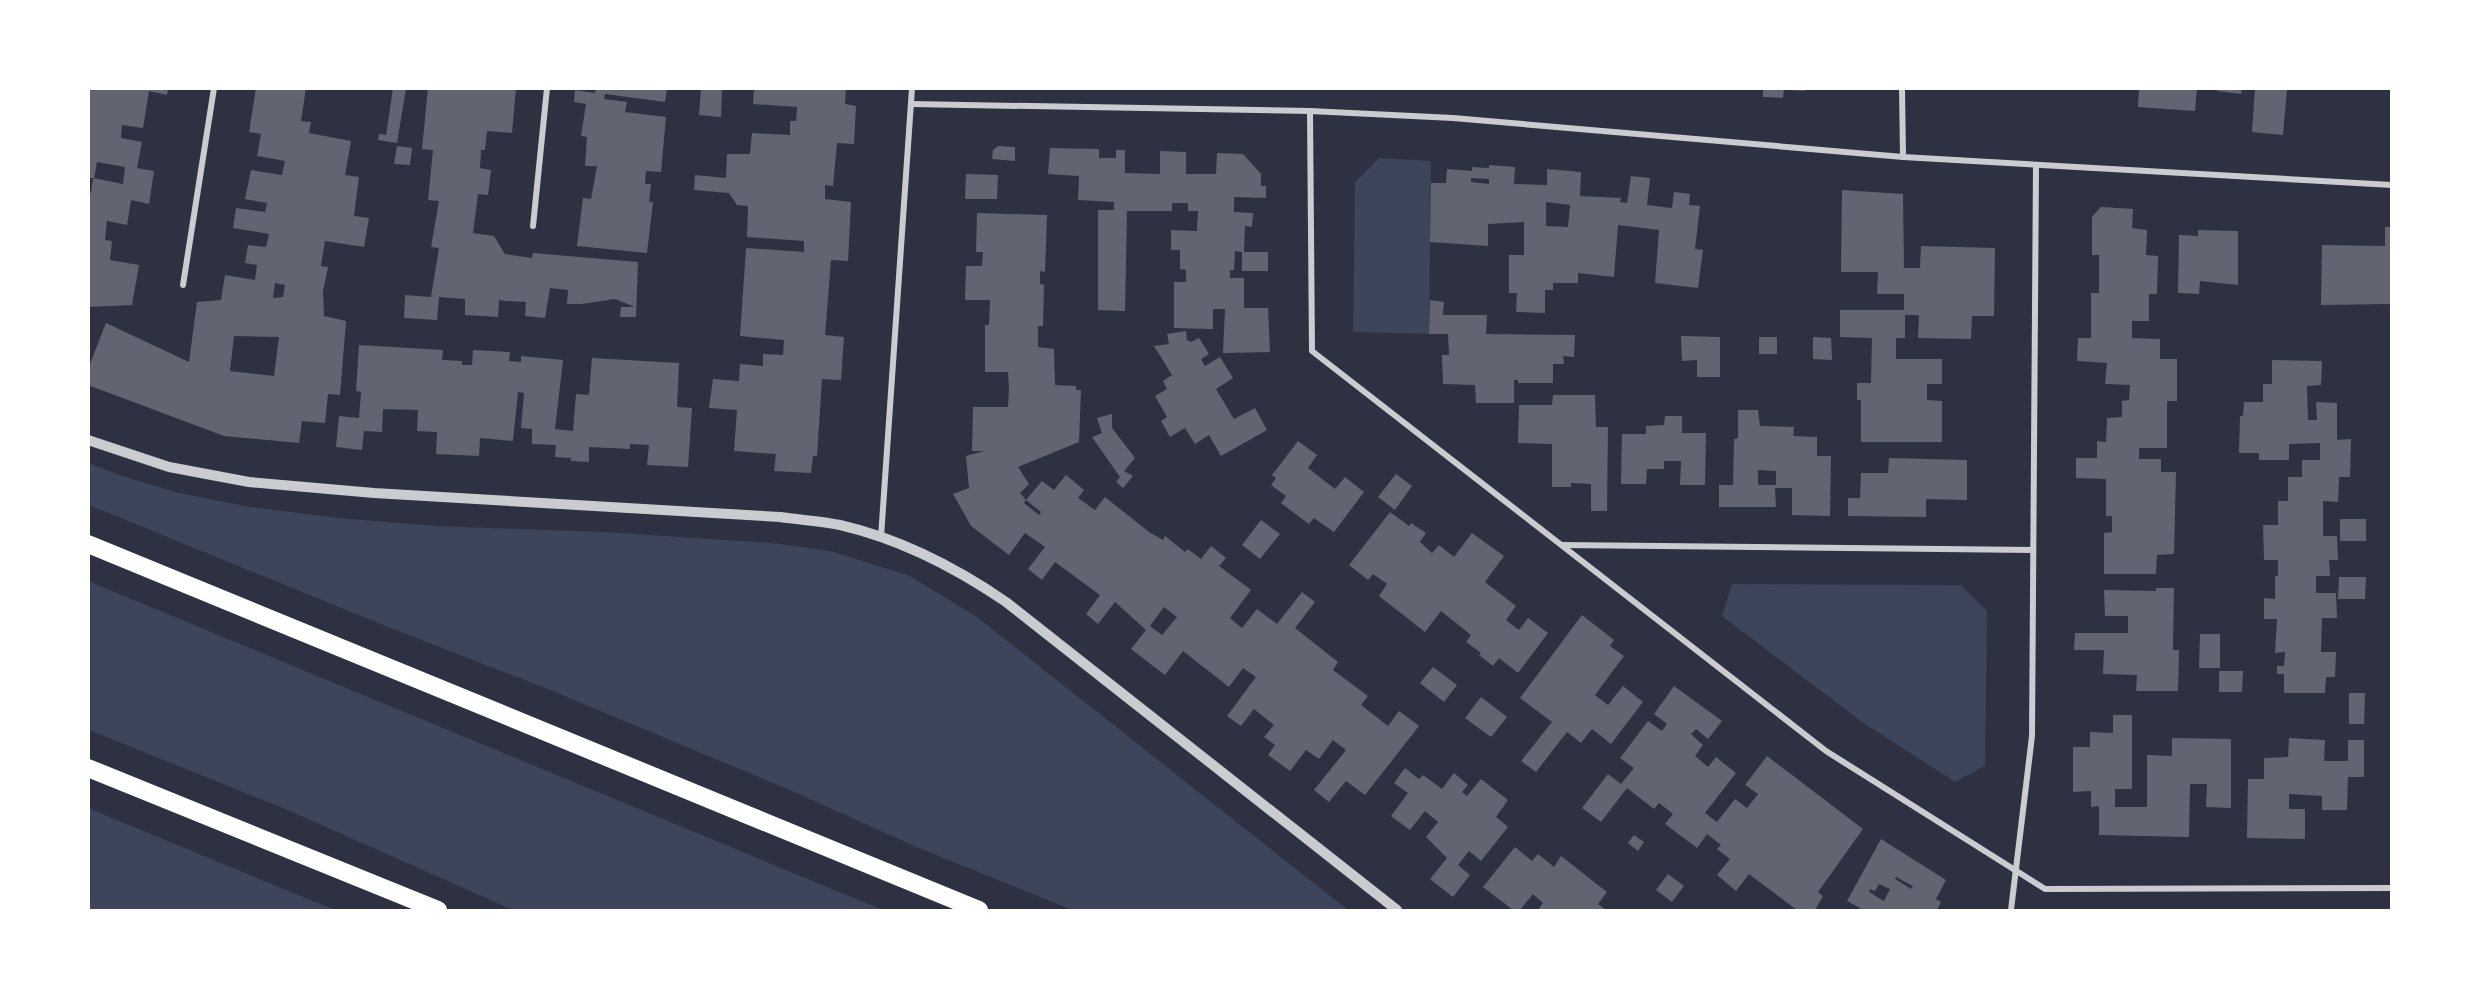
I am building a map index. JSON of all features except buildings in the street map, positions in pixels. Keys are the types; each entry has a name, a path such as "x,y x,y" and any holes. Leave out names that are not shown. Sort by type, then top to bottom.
{"highway":[{"path":"88,544 979,910"},
{"path":"88,768 438,910"}],"street":[{"path":"183,285 214,88"},
{"path":"532,226 548,88"},
{"path":"881,537 912,88"},
{"path":"1902,88 1903,157"},
{"path":"911,104 1310,111 1453,118 1903,157 2391,185"},
{"path":"1310,111 1312,351 1826,751 2045,889 2391,888"},
{"path":"2011,910 2032,736 2036,165"},
{"path":"88,440 169,467 249,482 363,492 780,517 837,525 881,537 945,563 1006,603 1397,910"},
{"path":"1562,545 2033,550"}],"shaded area":[{"path":"1379,158 1431,161 1429,334 1353,332 1355,182"},
{"path":"89,463 119,475 179,493 250,507 339,518 435,526 603,532 772,543 831,551 910,576 977,617 1348,910 1072,910 919,848 785,788 545,688 378,623 89,505"},
{"path":"88,581 883,910 513,910 290,811 89,730"},
{"path":"1732,584 1961,585 1987,611 1985,766 1955,782 1862,722 1722,616"},
{"path":"88,808 310,900 336,910 89,910"}]}
